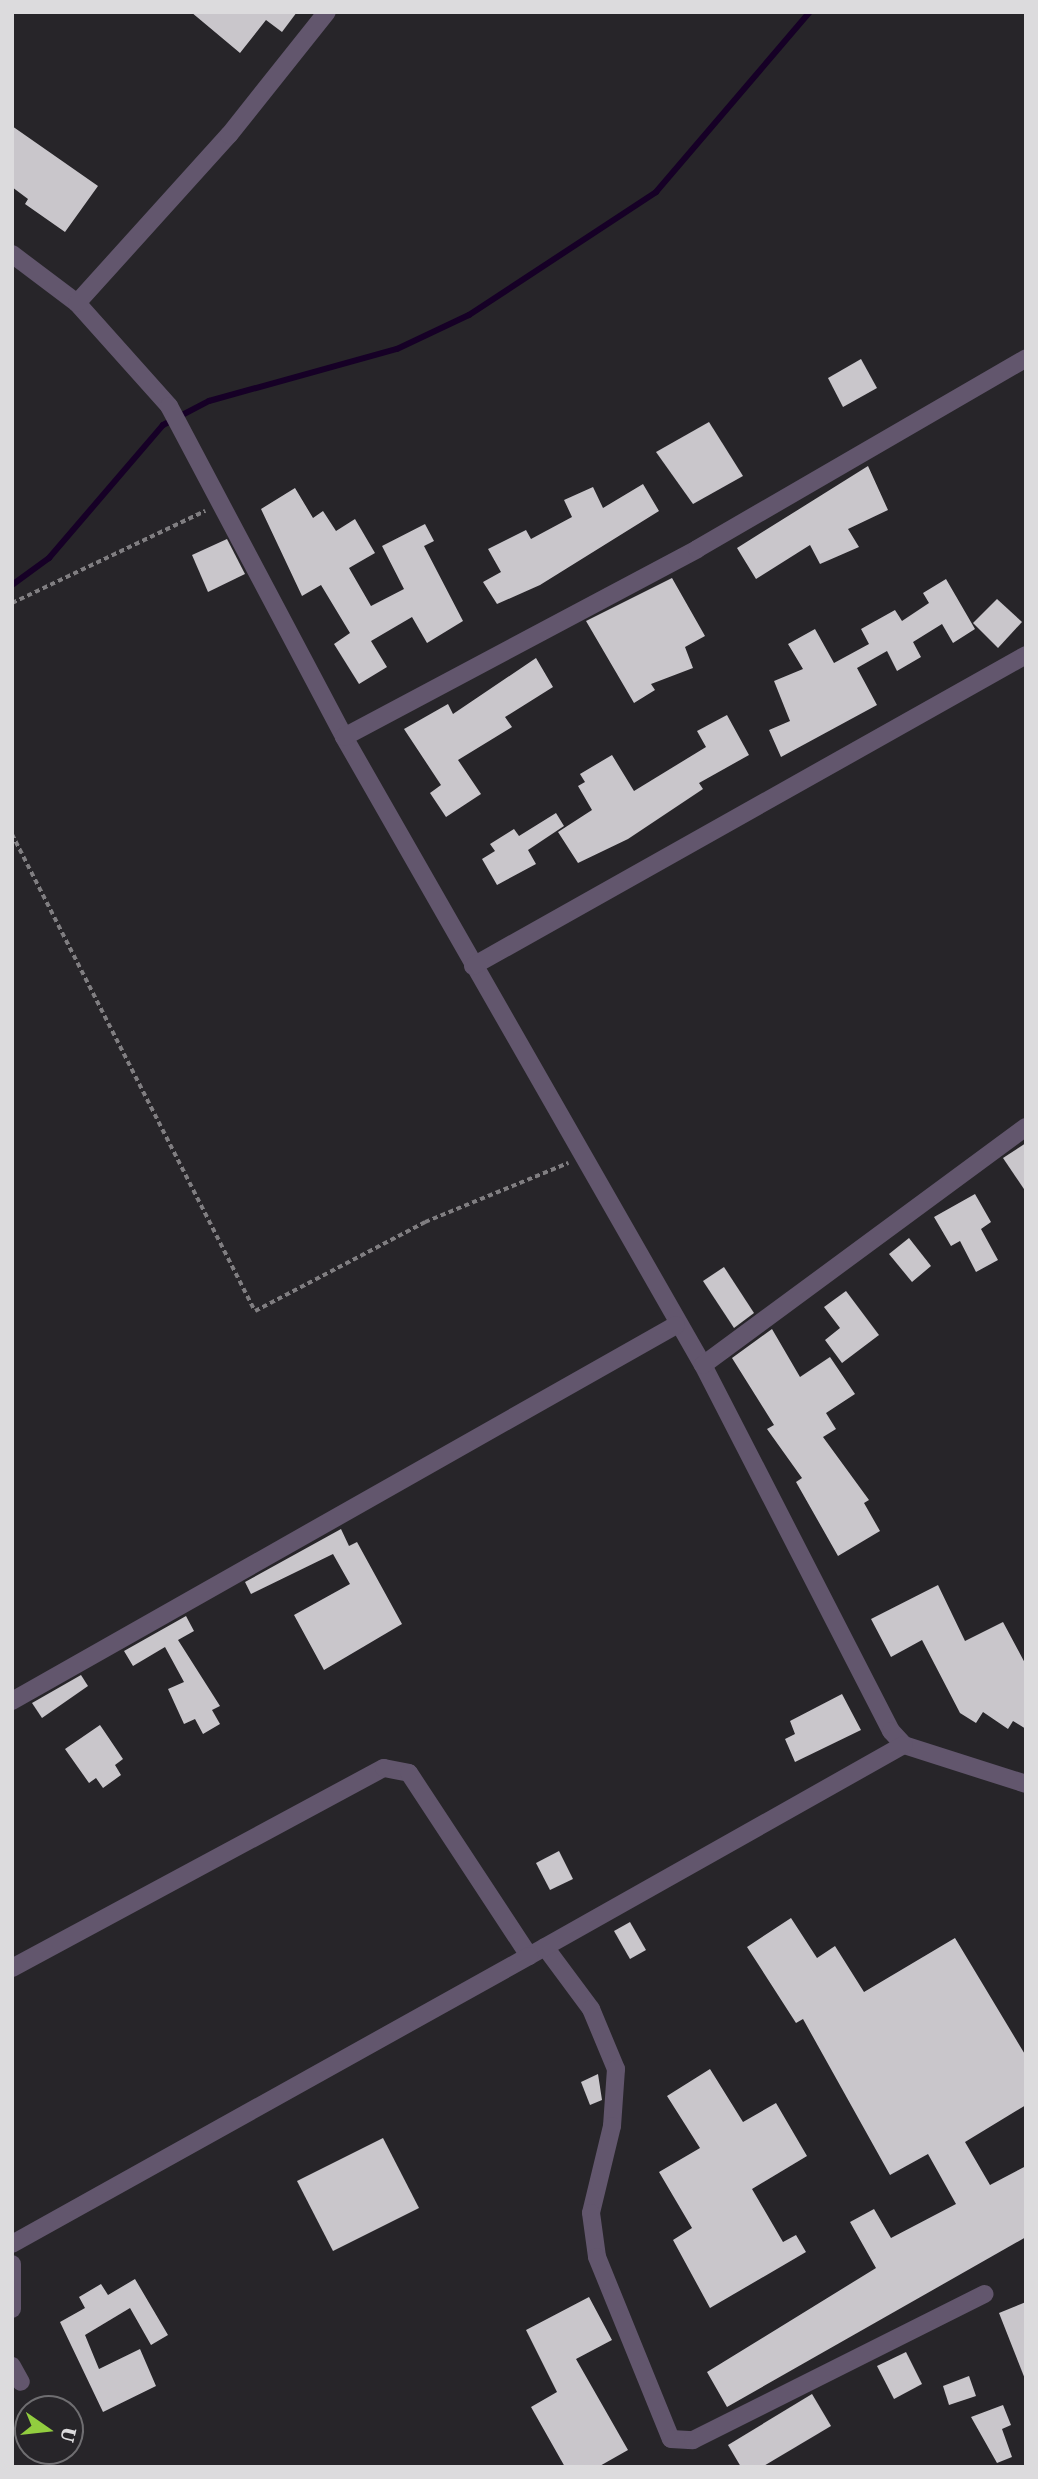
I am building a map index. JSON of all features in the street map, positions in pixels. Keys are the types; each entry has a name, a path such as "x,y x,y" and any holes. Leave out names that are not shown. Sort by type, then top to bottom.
{"street":[{"path":"77,303 229,135 327,12"},
{"path":"12,254 77,303 169,406 216,506 579,1158 676,1325 703,1365 861,1677 904,1745 1026,1784"},
{"path":"344,737 697,549 1026,358"},
{"path":"473,965 1026,654"},
{"path":"703,1365 1026,1127"},
{"path":"12,1701 676,1325"},
{"path":"12,2244 904,1745"},
{"path":"12,1968 384,1768 409,1773 537,1951 590,2009 616,2069 614,2115 592,2213 597,2257 671,2439 693,2440 985,2294"},
{"path":"12,2264 12,2309"},
{"path":"12,2366 21,2382"}],"path":[{"path":"12,603 216,506"},
{"path":"12,834 255,1311 425,1222 579,1158"}],"building":[{"path":"191,12 297,12 282,32 266,20 240,53"},
{"path":"12,126 98,186 65,232 25,204 28,199 12,187"},
{"path":"861,359 877,388 843,407 828,378"},
{"path":"709,422 743,476 693,504 656,452"},
{"path":"868,466 888,510 848,529 859,547 820,564 810,545 756,579 737,548"},
{"path":"643,484 659,511 540,585 497,604 483,582 501,572 488,549 526,530 531,539 572,517 564,500 593,487 603,508"},
{"path":"295,488 313,518 323,511 336,531 355,519 375,553 349,568 371,606 404,589 382,546 425,524 434,541 424,546 463,621 427,643 412,617 371,641 387,667 359,684 334,644 350,633 321,585 302,596 261,509"},
{"path":"227,539 245,574 208,592 192,555"},
{"path":"672,578 705,636 685,647 693,668 651,684 655,690 634,703 586,621"},
{"path":"946,579 975,629 953,643 942,624 913,642 921,657 897,671 887,651 857,668 877,705 781,757 769,730 790,721 774,681 803,669 788,644 815,629 834,663 869,644 861,629 895,610 902,621 929,603 923,593"},
{"path":"997,599 1022,622 998,648 973,623"},
{"path":"536,658 553,687 505,717 512,727 458,760 481,794 446,817 430,793 441,785 404,729 448,704 453,714"},
{"path":"727,715 749,755 699,783 703,789 628,839 578,863 558,832 592,810 578,786 585,782 580,774 612,755 634,791 706,747 697,731"},
{"path":"556,813 564,826 528,850 536,864 497,885 482,859 495,851 490,844 514,829 519,836"},
{"path":"1026,1143 1026,1192 1003,1158"},
{"path":"975,1194 991,1222 981,1229 998,1260 976,1272 960,1241 951,1246 934,1217"},
{"path":"909,1238 931,1266 912,1282 889,1254"},
{"path":"724,1267 754,1313 734,1328 703,1281"},
{"path":"846,1291 879,1335 842,1363 825,1340 840,1328 824,1307"},
{"path":"772,1329 800,1377 830,1357 855,1394 826,1413 836,1429 823,1437 869,1500 864,1503 880,1531 838,1556 796,1482 802,1478 767,1429 774,1425 732,1358"},
{"path":"341,1529 349,1546 357,1542 402,1624 324,1670 294,1615 350,1584 333,1554 251,1594 245,1582"},
{"path":"938,1585 965,1641 1003,1622 1026,1665 1026,1729 1013,1721 1008,1729 983,1712 976,1723 960,1713 922,1640 891,1657 871,1619"},
{"path":"186,1616 194,1631 178,1640 220,1706 212,1710 220,1724 203,1734 195,1719 184,1724 168,1689 184,1682 165,1647 133,1666 124,1651"},
{"path":"81,1675 88,1686 42,1718 32,1703"},
{"path":"842,1694 861,1730 795,1762 785,1739 795,1734 790,1721"},
{"path":"100,1725 123,1759 115,1765 121,1775 103,1788 96,1778 89,1783 65,1749"},
{"path":"559,1851 573,1879 550,1890 536,1863"},
{"path":"791,1918 817,1958 835,1946 864,1992 955,1938 1026,2056 1026,2105 965,2142 990,2185 1026,2166 1026,2237 727,2407 707,2372 876,2268 850,2222 874,2209 891,2238 956,2204 928,2154 890,2175 803,2019 796,2023 747,1947"},
{"path":"630,1922 646,1950 630,1959 614,1931"},
{"path":"710,2069 743,2122 776,2103 807,2156 752,2189 783,2242 796,2235 806,2252 710,2308 673,2240 692,2228 659,2172 700,2148 667,2096"},
{"path":"598,2074 602,2100 590,2105 581,2082"},
{"path":"383,2138 419,2208 333,2251 297,2181"},
{"path":"135,2279 168,2335 151,2345 130,2308 85,2335 99,2369 140,2349 156,2386 103,2412 60,2322 85,2308 79,2297 101,2284 108,2295"},
{"path":"589,2297 612,2340 576,2359 628,2450 598,2467 565,2467 531,2407 557,2392 526,2330"},
{"path":"1026,2302 1026,2378 1025,2379 999,2313"},
{"path":"906,2352 922,2384 894,2399 877,2366"},
{"path":"969,2376 976,2396 949,2405 943,2386"},
{"path":"812,2394 831,2426 762,2467 741,2467 728,2445"},
{"path":"1003,2405 1011,2425 1002,2429 1012,2457 997,2463 971,2417"}],"waterway":[{"path":"12,585 49,558 163,425 209,401 397,349 469,315 656,192 810,12"}]}
